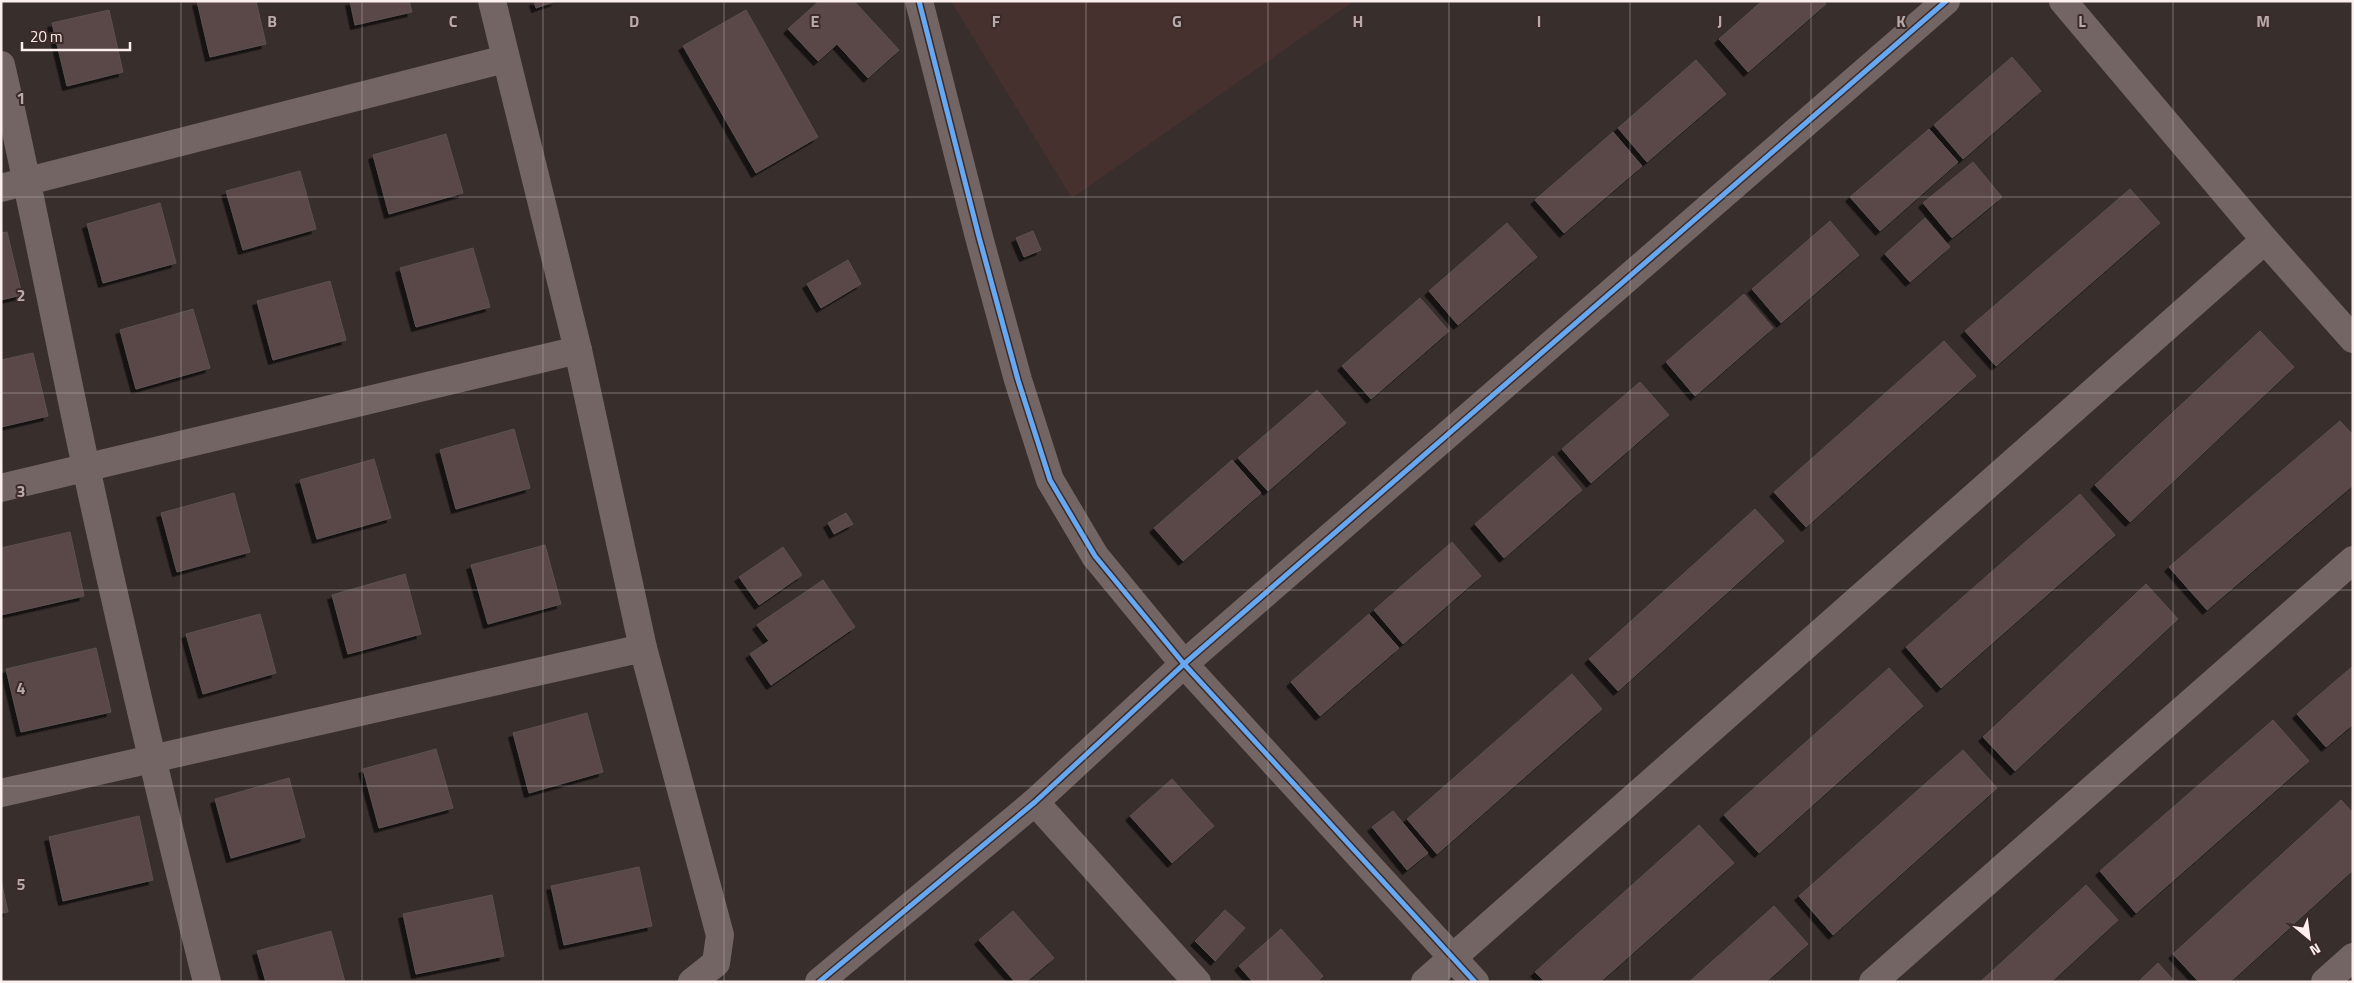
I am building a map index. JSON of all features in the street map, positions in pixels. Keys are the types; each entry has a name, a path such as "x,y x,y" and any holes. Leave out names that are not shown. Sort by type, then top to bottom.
{"street":[{"path":"492,1 578,350 643,648 720,935 716,963 692,982"},
{"path":"919,1 979,237 1018,380 1050,480 1095,556 1184,664 1474,982"},
{"path":"819,982 1035,802 1184,664 1946,1"},
{"path":"2063,1 2265,240 2353,339"},
{"path":"1,188 28,183 505,59"},
{"path":"1,65 28,183 86,466 151,760 206,982"},
{"path":"1425,982 2265,240"},
{"path":"1,488 86,466 578,350"},
{"path":"1873,982 2353,560"},
{"path":"1,793 643,648"},
{"path":"1035,802 1197,982"},
{"path":"2325,982 2353,957"}],"shaded area":[{"path":"956,1 1354,1 1072,198 952,3"}],"building":[{"path":"197,1 256,1 266,44 210,57"},
{"path":"350,1 409,1 412,12 355,25"},
{"path":"534,1 556,1 536,8"},
{"path":"819,1 854,1 899,50 868,78 837,44 818,61 788,29"},
{"path":"1762,1 1823,1 1826,4 1748,72 1719,39"},
{"path":"109,10 123,72 67,86 52,23"},
{"path":"746,10 818,137 756,173 683,46"},
{"path":"2012,57 2041,91 1963,159 1934,125"},
{"path":"1696,60 1726,94 1647,162 1618,128"},
{"path":"1929,129 1958,162 1880,231 1850,197"},
{"path":"1613,132 1642,166 1564,233 1535,200"},
{"path":"446,134 463,193 389,214 373,155"},
{"path":"1973,162 2002,197 1952,238 1923,203"},
{"path":"300,171 316,229 243,250 226,191"},
{"path":"2130,189 2160,223 1996,366 1965,331"},
{"path":"160,203 176,263 103,283 87,224"},
{"path":"1925,218 1950,247 1910,282 1885,254"},
{"path":"1830,221 1859,255 1781,323 1752,289"},
{"path":"1507,223 1537,257 1458,325 1429,291"},
{"path":"1033,231 1041,250 1024,257 1016,238"},
{"path":"7,232 22,295 1,300 1,233"},
{"path":"473,248 490,307 416,327 400,268"},
{"path":"848,260 861,284 821,308 807,284"},
{"path":"330,281 346,340 273,360 257,301"},
{"path":"1744,294 1773,328 1695,396 1666,362"},
{"path":"1420,298 1449,331 1371,399 1342,366"},
{"path":"193,309 210,368 136,389 120,330"},
{"path":"2260,331 2294,367 2130,522 2095,485"},
{"path":"1944,341 1976,376 1806,527 1774,492"},
{"path":"33,353 48,416 1,427 1,360"},
{"path":"1640,382 1669,415 1591,483 1562,449"},
{"path":"1317,390 1346,423 1268,491 1238,458"},
{"path":"2340,421 2353,435 2353,485 2207,610 2169,567"},
{"path":"514,429 530,488 456,509 440,450"},
{"path":"1553,456 1582,490 1504,558 1475,524"},
{"path":"374,459 391,518 317,539 300,480"},
{"path":"1232,460 1261,493 1183,561 1154,528"},
{"path":"234,493 250,552 177,572 161,513"},
{"path":"2080,494 2115,535 1941,688 1906,647"},
{"path":"1755,509 1784,541 1618,691 1589,659"},
{"path":"846,513 853,524 834,534 828,523"},
{"path":"70,532 84,596 1,615 1,548"},
{"path":"1452,542 1481,576 1403,644 1374,610"},
{"path":"545,545 561,604 488,624 471,565"},
{"path":"783,547 802,575 759,605 739,577"},
{"path":"405,574 421,634 348,654 332,595"},
{"path":"823,580 855,627 771,685 750,654 769,641 757,625"},
{"path":"2146,584 2178,619 2015,771 1983,737"},
{"path":"260,614 276,673 203,694 186,634"},
{"path":"1369,614 1399,648 1320,716 1291,682"},
{"path":"96,648 111,712 21,732 6,669"},
{"path":"2353,666 2353,724 2326,747 2297,714"},
{"path":"1889,668 1923,706 1759,853 1724,815"},
{"path":"1572,674 1602,709 1437,854 1407,819"},
{"path":"587,713 603,772 529,793 513,733"},
{"path":"2273,720 2309,761 2136,913 2100,871"},
{"path":"436,749 453,808 379,828 363,769"},
{"path":"1963,750 1997,788 1833,935 1799,896"},
{"path":"289,778 305,837 231,858 215,799"},
{"path":"1172,779 1214,826 1172,863 1130,816"},
{"path":"2341,800 2353,813 2353,870 2230,982 2199,982 2173,954"},
{"path":"1393,811 1428,853 1407,870 1372,827"},
{"path":"139,816 153,880 63,901 49,837"},
{"path":"1699,825 1734,863 1600,982 1545,982 1535,972"},
{"path":"639,867 652,926 564,945 551,886"},
{"path":"1,880 8,912 1,913"},
{"path":"2086,885 2118,920 2051,982 1980,982"},
{"path":"492,895 504,956 416,974 403,914"},
{"path":"1774,906 1808,944 1766,982 1689,982"},
{"path":"1225,910 1245,928 1215,961 1195,941"},
{"path":"1013,911 1054,958 1026,982 1015,982 979,940"},
{"path":"1281,929 1323,976 1317,982 1253,982 1239,966"},
{"path":"331,931 345,982 266,982 257,951"},
{"path":"2158,963 2175,982 2138,982"}],"cycle path":[{"path":"919,1 979,237 1018,380 1050,480 1095,556 1184,664 1475,982"},
{"path":"819,982 1035,802 1184,664 1946,1"}]}
